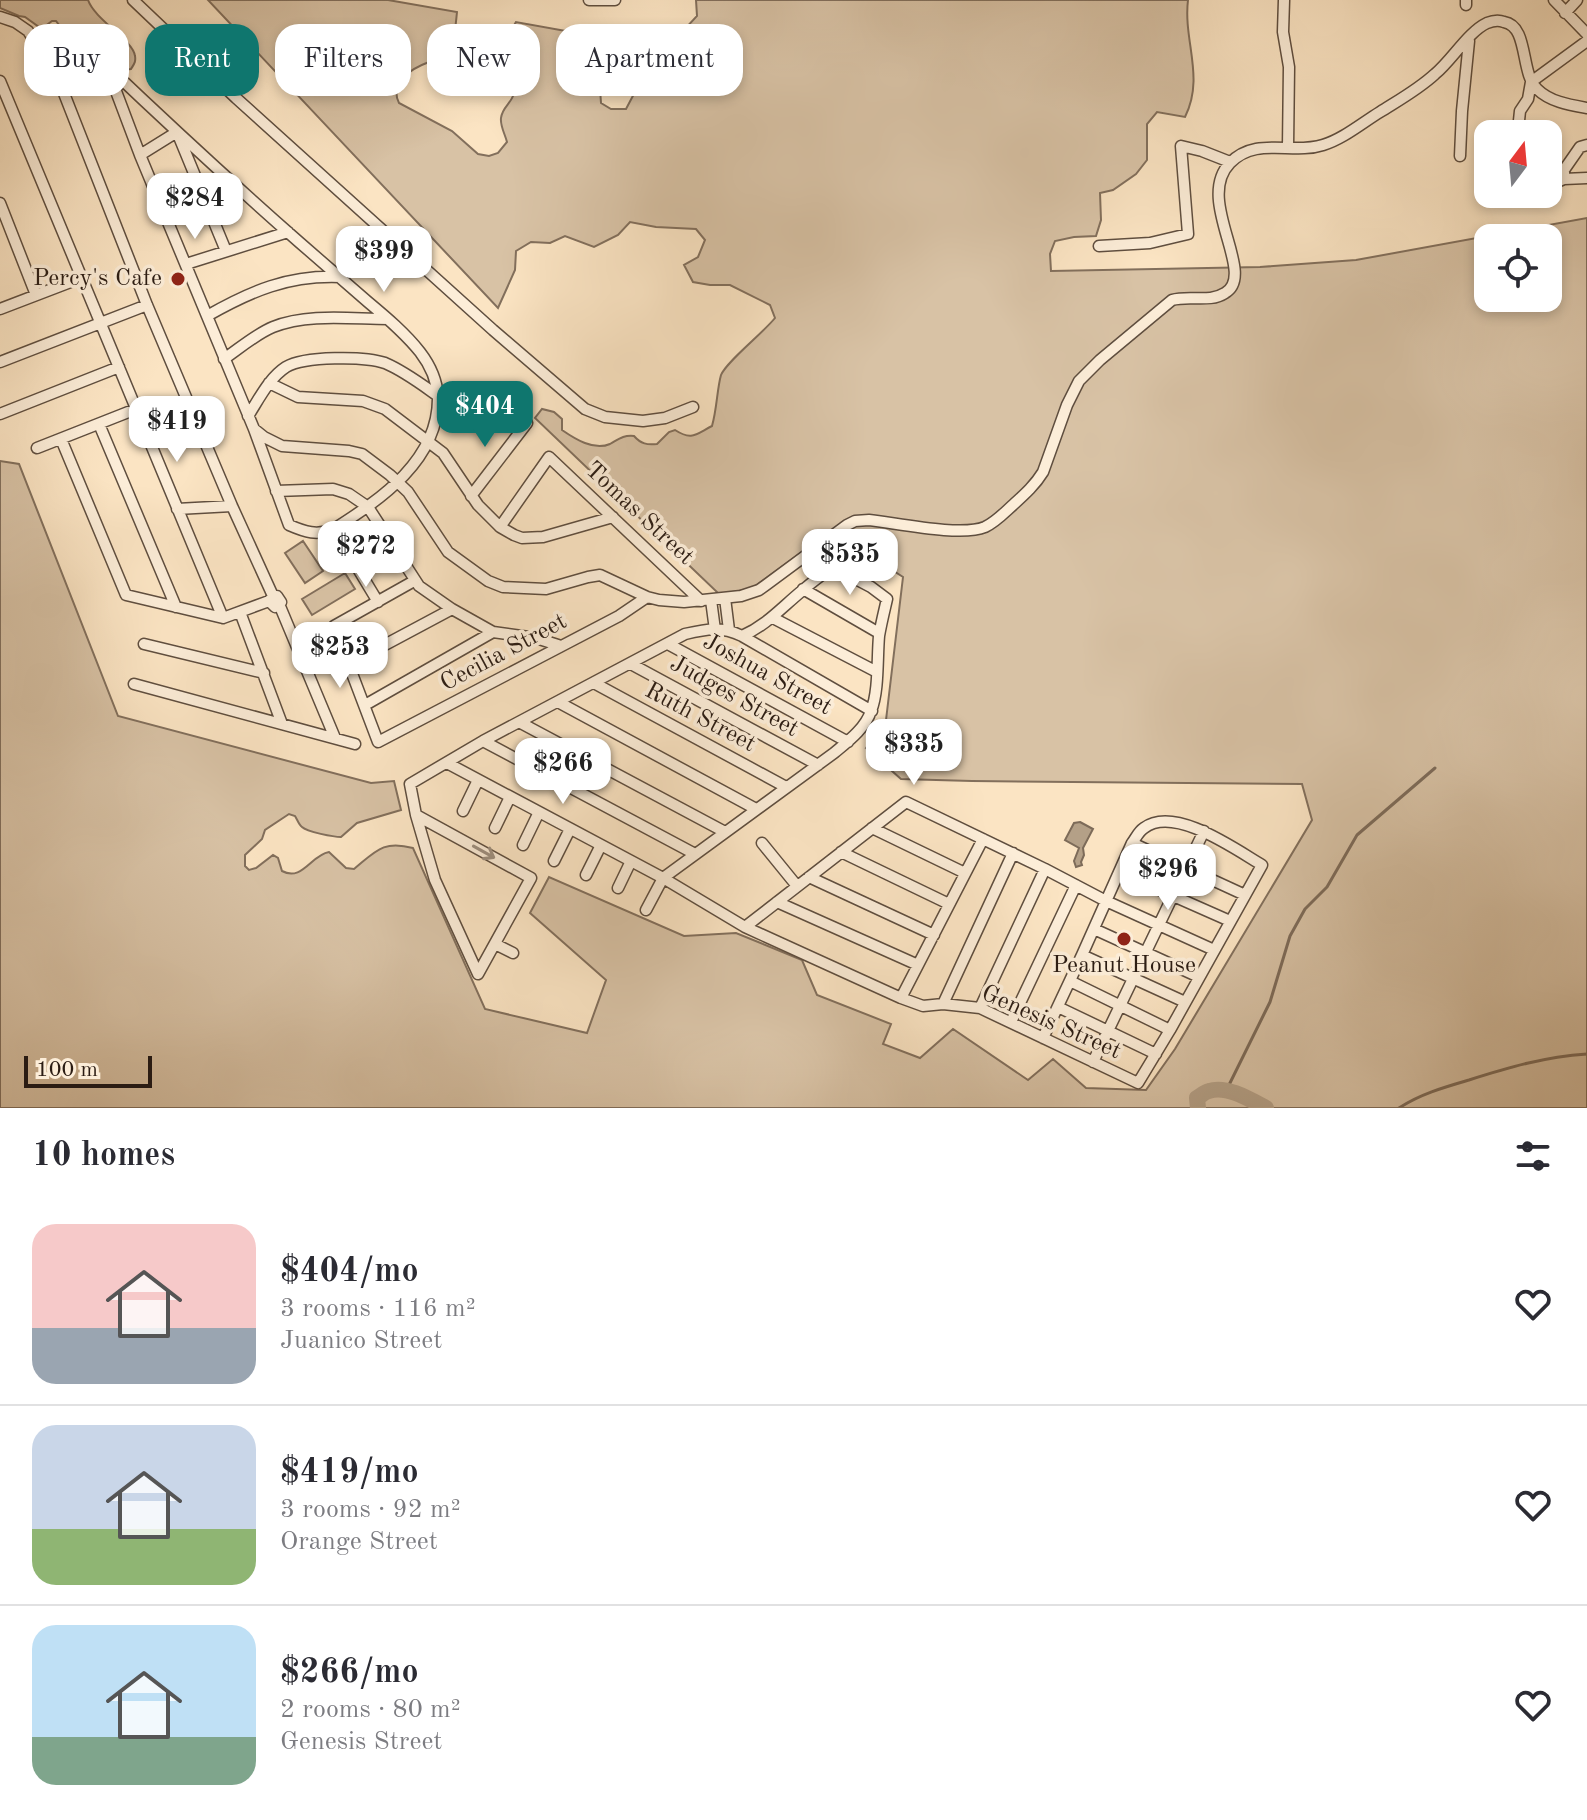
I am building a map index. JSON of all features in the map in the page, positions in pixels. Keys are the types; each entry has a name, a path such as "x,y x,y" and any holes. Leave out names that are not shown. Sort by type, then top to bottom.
{"street":[{"path":"133,0 236,98 585,409 605,417 643,421 665,418 693,407"},
{"path":"589,0 615,0"},
{"path":"1284,0 1283,32 1289,67 1288,147"},
{"path":"1554,0 1587,34"},
{"path":"1565,13 1577,0"},
{"path":"0,17 24,28"},
{"path":"254,429 282,446 362,454 398,482 414,500 448,552 495,585 546,589 600,575 647,597 671,601 725,598 759,590 855,521 957,531 987,526 999,517 1038,481 1079,381 1100,360 1172,300 1219,296 1230,290 1235,276 1218,198 1219,178 1230,162 1249,150 1324,145 1424,84 1489,22 1511,24 1518,31 1531,82 1547,97 1587,108"},
{"path":"1460,156 1469,39"},
{"path":"1519,120 1531,82 1587,41"},
{"path":"0,81 223,618"},
{"path":"118,96 254,429 289,525 315,534 334,529 398,482 418,459 435,417 438,396 433,376 422,355 388,319 129,87"},
{"path":"65,96 147,305 335,738"},
{"path":"140,155 177,132"},
{"path":"177,132 226,251"},
{"path":"1587,145 1580,147 1564,170 1564,179 1587,178"},
{"path":"1099,246 1150,243 1188,234 1181,146 1230,162"},
{"path":"0,203 36,295"},
{"path":"186,264 288,232"},
{"path":"207,316 248,294 273,285 313,277 340,277"},
{"path":"0,309 81,278"},
{"path":"0,362 147,305"},
{"path":"224,359 267,330 284,324 317,319 388,319"},
{"path":"248,416 282,369 302,360 319,358 380,361 438,396"},
{"path":"0,414 119,367"},
{"path":"269,383 298,397 371,402 385,409 449,459 471,496 488,516 514,535 531,539 543,537 613,517"},
{"path":"37,448 136,409"},
{"path":"471,496 527,423"},
{"path":"99,424 176,607"},
{"path":"61,439 126,595 223,618 274,601"},
{"name":"Tomas Street","path":"500,527 549,457 706,600"},
{"path":"276,491 340,490 349,494 368,507 419,586 493,632 543,639 561,646"},
{"path":"177,509 232,506"},
{"path":"334,529 378,602"},
{"path":"646,910 663,878 818,765 865,724 872,711 879,633 887,599 833,567 803,589 773,618 742,636"},
{"path":"414,581 334,626 365,705 493,632"},
{"path":"803,589 879,633"},
{"name":"Cecilia Street","path":"365,705 378,742 619,616 647,597"},
{"path":"725,598 729,630"},
{"path":"706,600 715,630"},
{"path":"349,664 452,609"},
{"path":"240,612 282,724"},
{"path":"773,618 877,672"},
{"path":"416,815 531,878 478,974 435,880 416,815 410,784 483,741 685,634 729,630 872,711"},
{"path":"144,644 264,673"},
{"name":"Joshua Street","path":"668,644 848,742"},
{"name":"Judges Street","path":"631,664 818,765"},
{"name":"Ruth Street","path":"594,683 786,787"},
{"path":"134,684 355,744"},
{"path":"558,702 756,809"},
{"path":"519,722 725,832"},
{"path":"483,741 695,854"},
{"name":"Genesis Street","path":"447,763 663,878 745,927 923,1006 943,1004 980,1008 1138,1083 1262,865 1204,831 1169,822 1145,826 1132,843"},
{"path":"463,811 478,780"},
{"path":"495,828 510,797"},
{"path":"745,927 906,802 1106,901 1214,950"},
{"path":"523,845 539,812"},
{"path":"872,828 965,873"},
{"path":"554,861 570,829"},
{"path":"1093,1062 1204,831"},
{"path":"901,998 983,839"},
{"path":"762,843 797,886"},
{"path":"1043,1038 1132,843 1245,895"},
{"path":"586,875 601,845"},
{"path":"841,852 949,904"},
{"path":"943,1004 1013,853"},
{"path":"618,888 631,861"},
{"path":"980,1008 1045,869"},
{"path":"1119,872 1230,921"},
{"path":"809,877 934,935"},
{"path":"1011,1022 1076,885"},
{"path":"777,902 918,965"},
{"path":"1094,929 1199,977"},
{"path":"495,944 513,953"},
{"path":"1082,955 1185,1002"},
{"path":"1070,981 1170,1030"},
{"path":"1058,1007 1156,1054"}],"shaded area":[{"path":"0,0 88,0 107,24 58,24 52,21 35,24 0,8"},
{"path":"208,0 388,0 457,12 456,24 427,24 427,63 411,72 411,24 275,24 275,71 259,54 259,24 231,24"},
{"path":"696,0 1188,0 1193,88 1185,117 1157,112 1147,124 1147,160 1136,174 1113,190 1100,193 1101,220 1096,236 1055,241 1050,254 1051,271 1260,267 1356,260 1474,239 1474,312 1562,312 1562,224 1554,224 1587,218 1587,1108 0,1108 0,461 19,464 118,716 371,783 394,781 401,810 357,823 341,837 305,829 295,816 289,814 265,830 262,839 245,855 245,866 249,870 256,868 273,855 278,858 282,871 295,873 329,852 346,868 354,869 374,852 387,846 413,848 485,1009 587,1033 606,980 530,913 549,877 684,936 736,933 802,960 817,995 891,1024 883,1044 920,1058 953,1029 1028,1080 1053,1059 1086,1088 1146,1090 1175,1049 1312,820 1302,784 901,779 866,748 886,720 903,577 840,537 834,529 751,589 719,594 535,418 542,409 554,412 562,419 562,430 598,446 630,436 644,443 657,444 675,430 690,436 698,434 712,426 724,369 775,318 770,305 730,285 693,282 684,265 698,257 705,240 696,229 630,222 618,235 594,247 565,236 550,243 531,242 516,251 515,270 498,308 298,96 397,96 399,103 452,131 478,154 489,156 498,153 507,142 501,118 513,96 540,96 540,26 556,29 556,96 601,96 601,103 611,109 626,109 633,96 743,96 743,24 690,24 697,16"},
{"path":"129,46 135,58 129,69"},
{"path":"303,541 323,571 305,583 285,553"},
{"path":"345,573 355,589 312,615 302,599"},
{"path":"1080,822 1093,829 1083,848 1082,865 1076,867 1074,861 1079,848 1065,840 1074,823"}],"waterway":[{"path":"1226,1091 1270,1002 1290,936 1305,909 1327,887 1357,835 1435,768"},
{"path":"1399,1108 1433,1091 1499,1071 1542,1060 1587,1054"},
{"path":"1198,1108 1197,1098 1216,1090 1239,1094 1266,1108"}],"place":[{"name":"Percy's Cafe","path":"178,279"},
{"name":"Peanut House","path":"1124,939"}]}
